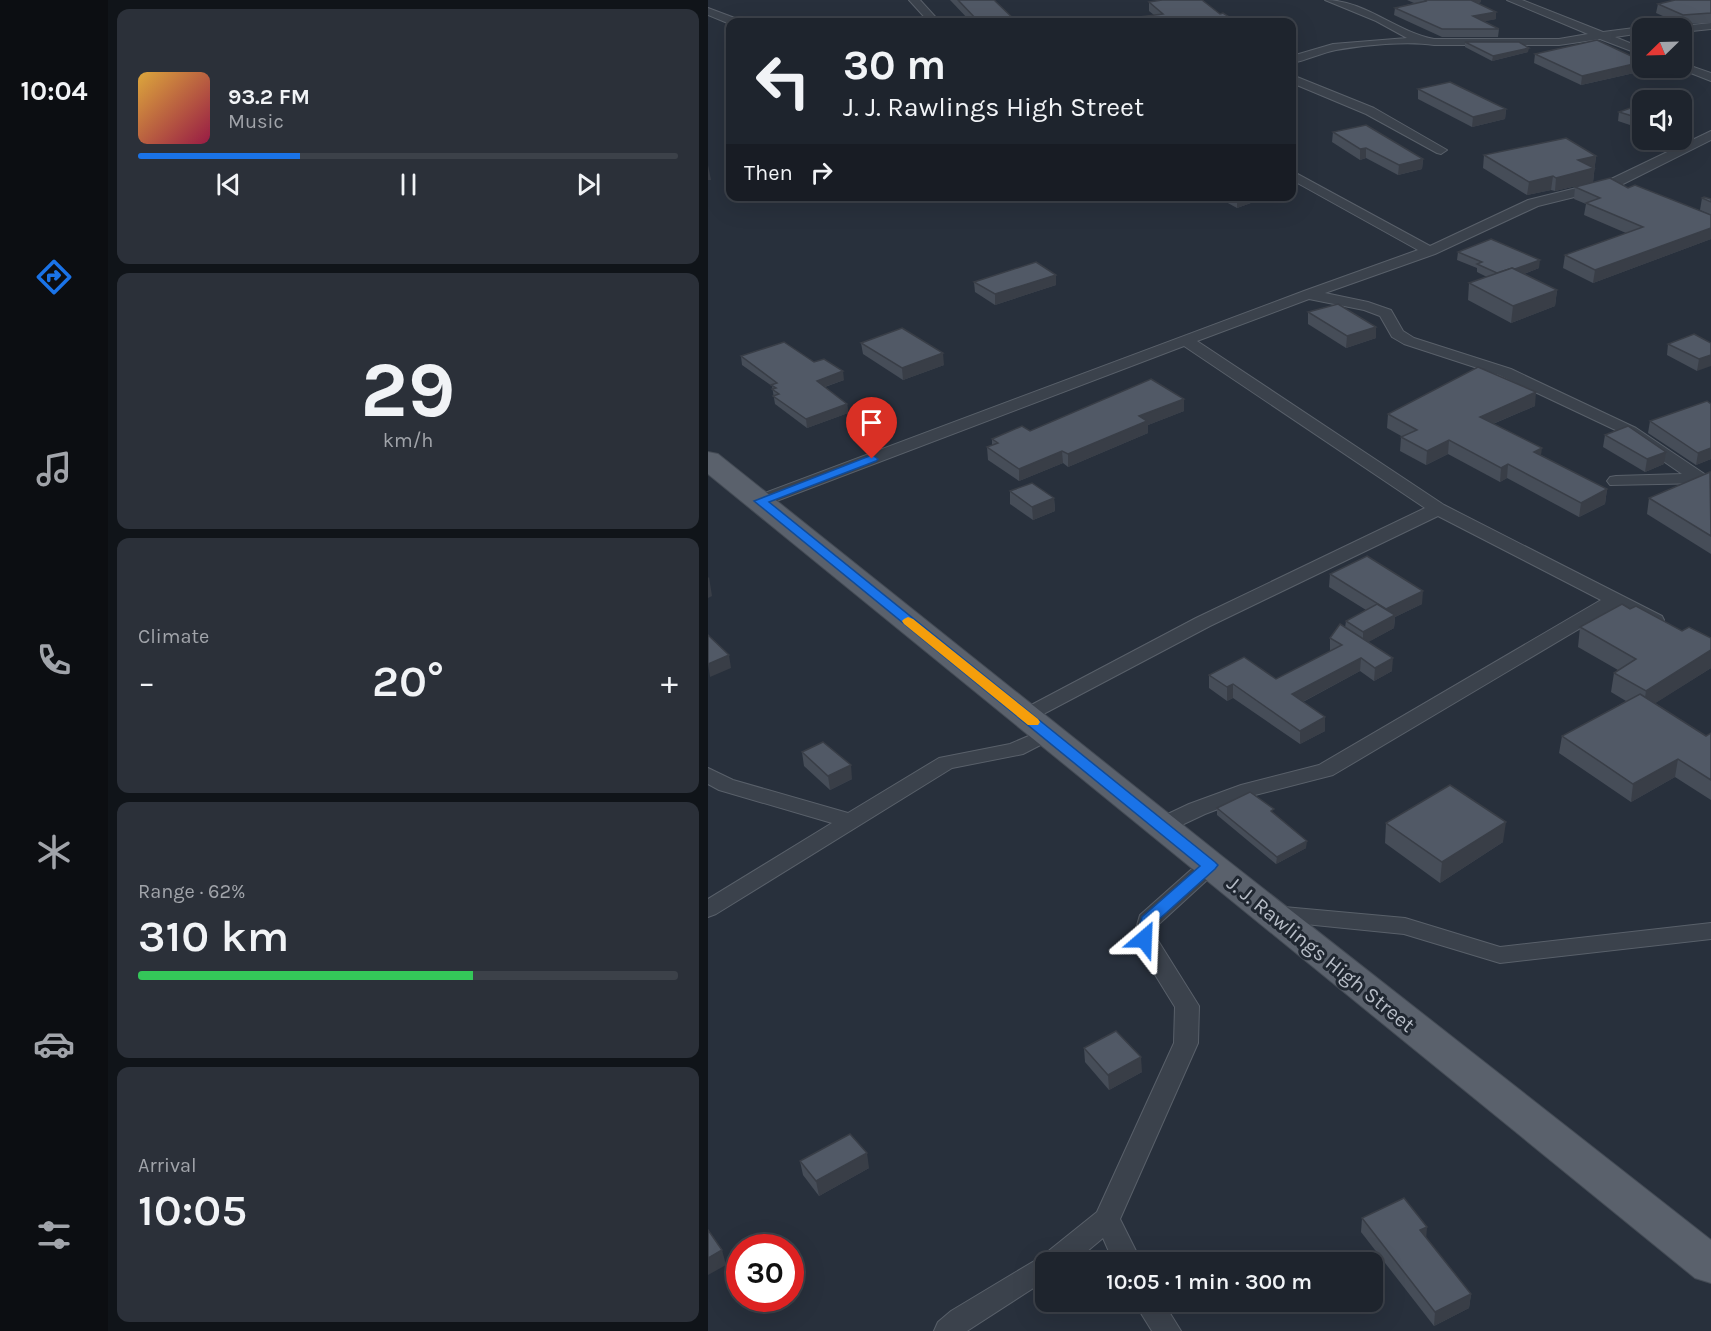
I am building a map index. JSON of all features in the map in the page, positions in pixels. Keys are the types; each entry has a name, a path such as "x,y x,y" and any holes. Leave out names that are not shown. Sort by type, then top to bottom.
{"main road":[{"name":"J. J. Rawlings High Street","path":"708,460 1270,914 1711,1265"}],"street":[{"path":"914,0 931,18"},
{"path":"1330,0 1372,15 1424,41"},
{"path":"1512,0 1632,48"},
{"path":"708,11 726,18"},
{"path":"1692,28 1711,26"},
{"path":"1296,59 1333,47 1367,43 1424,41 1535,43 1632,32"},
{"path":"1692,70 1711,77"},
{"path":"1296,82 1370,111 1441,150"},
{"path":"760,501 1309,294 1430,251 1533,203 1614,183 1711,135"},
{"path":"1296,177 1430,251"},
{"path":"1614,183 1636,191"},
{"path":"1309,294 1368,306 1386,313 1396,334 1409,341 1505,372 1630,431 1705,480"},
{"path":"1186,341 1438,509 1673,629"},
{"path":"1630,431 1648,426"},
{"path":"1616,481 1705,480"},
{"path":"708,909 946,762 1016,749 1036,725 1203,622 1438,509"},
{"path":"1161,826 1197,809 1248,790 1326,770 1616,599"},
{"path":"708,775 726,785 850,821"},
{"path":"1068,1252 1107,1219 1186,1042 1187,1006 1144,939 1148,921 1210,865"},
{"path":"1270,914 1405,926 1500,955 1711,931"},
{"path":"1107,1219 1123,1252"},
{"path":"948,1331 961,1319 1035,1273"},
{"path":"1155,1312 1167,1331"}],"building":[{"path":"958,0 994,0 1013,18 975,18"},
{"path":"1202,0 1220,14 1223,13 1231,18 1131,18 1163,14 1149,2"},
{"path":"1425,0 1471,0 1496,12 1473,16 1499,29 1442,29 1395,8"},
{"path":"1675,0 1711,0 1711,13 1683,15 1658,4"},
{"path":"1597,40 1632,56 1632,64 1582,76 1535,54"},
{"path":"1465,42 1519,42 1529,48 1493,56"},
{"path":"1450,82 1506,109 1473,117 1418,89"},
{"path":"1632,107 1632,116 1619,112"},
{"path":"1366,125 1423,159 1399,165 1366,148 1360,149 1333,132"},
{"path":"1566,138 1596,156 1578,160 1594,168 1529,182 1484,155"},
{"path":"1610,178 1628,188 1635,185 1711,215 1711,228 1595,270 1565,255 1643,227 1586,203 1600,198 1575,187"},
{"path":"1491,239 1540,260 1497,273 1477,264 1482,262 1458,252"},
{"path":"1036,262 1056,275 995,294 974,282"},
{"path":"1512,268 1557,290 1513,306 1469,283"},
{"path":"1338,304 1376,327 1347,336 1308,312"},
{"path":"902,328 943,353 902,368 861,343"},
{"path":"1694,334 1711,343 1711,355 1699,359 1668,344"},
{"path":"784,342 814,362 824,359 843,371 817,381 847,404 806,419 773,396 779,394 772,389 776,388 771,385 777,383 741,356"},
{"path":"1478,367 1536,392 1480,417 1542,448 1534,452 1607,489 1581,503 1508,464 1501,468 1449,440 1427,451 1401,437 1417,430 1388,414"},
{"path":"1151,379 1184,399 1139,416 1147,421 1068,454 1062,451 1019,469 987,447 998,443 992,439 1022,426 1030,431"},
{"path":"1707,401 1711,404 1711,448 1698,453 1650,421"},
{"path":"1628,426 1666,452 1647,459 1605,435"},
{"path":"1710,472 1711,536 1649,498"},
{"path":"1032,483 1054,498 1032,507 1010,491"},
{"path":"1367,556 1423,591 1386,609 1330,574"},
{"path":"1377,604 1395,615 1363,632 1346,621"},
{"path":"1622,604 1630,609 1636,606 1682,631 1689,627 1711,638 1711,650 1646,691 1614,673 1636,659 1580,627"},
{"path":"1340,624 1393,658 1375,668 1361,658 1292,694 1325,717 1300,731 1233,684 1227,687 1209,675 1244,657 1276,679 1342,645 1330,638"},
{"path":"708,635 729,655 708,664"},
{"path":"1640,694 1706,736 1711,733 1711,780 1678,759 1633,784 1562,736"},
{"path":"823,742 851,765 828,776 802,752"},
{"path":"1450,785 1506,822 1442,862 1386,823"},
{"path":"1250,792 1274,809 1271,811 1307,841 1277,857 1217,808"},
{"path":"1116,1031 1141,1057 1108,1075 1084,1048"},
{"path":"850,1134 867,1153 816,1181 800,1161"},
{"path":"1404,1198 1427,1227 1420,1230 1471,1294 1435,1312 1362,1218"},
{"path":"708,1230 722,1250 708,1258"}],"slow traffic":[{"path":"908,621 1033,722"}],"route":[{"path":"872,459 760,501 1210,865 1148,921 1144,939"}]}
